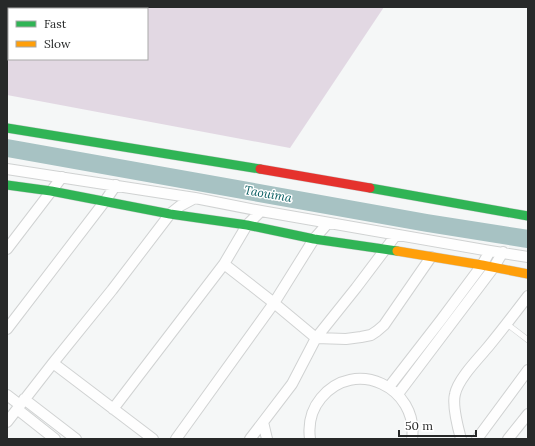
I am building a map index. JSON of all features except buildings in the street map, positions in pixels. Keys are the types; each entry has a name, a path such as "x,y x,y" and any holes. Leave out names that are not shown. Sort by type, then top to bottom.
{"street":[{"path":"7,128 234,164 528,216"},
{"path":"7,169 195,198 328,223 528,257"},
{"path":"7,249 62,177"},
{"path":"7,184 51,190 170,214 247,226 314,239 385,249 528,274"},
{"path":"7,328 116,185"},
{"path":"7,422 112,290 170,214 180,206 195,198"},
{"path":"113,409 224,264 247,226 261,211"},
{"path":"176,439 274,303 314,239 328,223"},
{"path":"250,439 292,384 316,338 356,288 396,234"},
{"path":"389,387 482,265 490,251"},
{"path":"398,394 494,267 503,252"},
{"path":"224,264 316,338 346,338 371,335 384,325 431,257"},
{"path":"461,439 457,426 454,394 458,384 528,296"},
{"path":"53,363 153,439"},
{"path":"480,438 528,370"},
{"path":"310,439 309,426 316,403 325,393 336,385 349,380 363,378 376,381 389,387 398,394 410,414 412,439"},
{"path":"7,395 76,439"},
{"path":"21,404 55,439"},
{"path":"508,439 528,414"},
{"path":"263,422 267,439"}],"lane":[{"path":"507,324 528,340"}],"shaded area":[{"path":"7,7 384,7 290,148 7,95"}],"waterway":[{"name":"Taouima","path":"7,148 427,223 528,239"}],"traffic: fast":[{"path":"7,128 260,169"},
{"path":"7,185 51,191 170,214 247,225 314,239 397,251"},
{"path":"370,188 528,216"}],"traffic: slow":[{"path":"397,251 528,274"}],"traffic: jam":[{"path":"260,169 370,188"}]}
